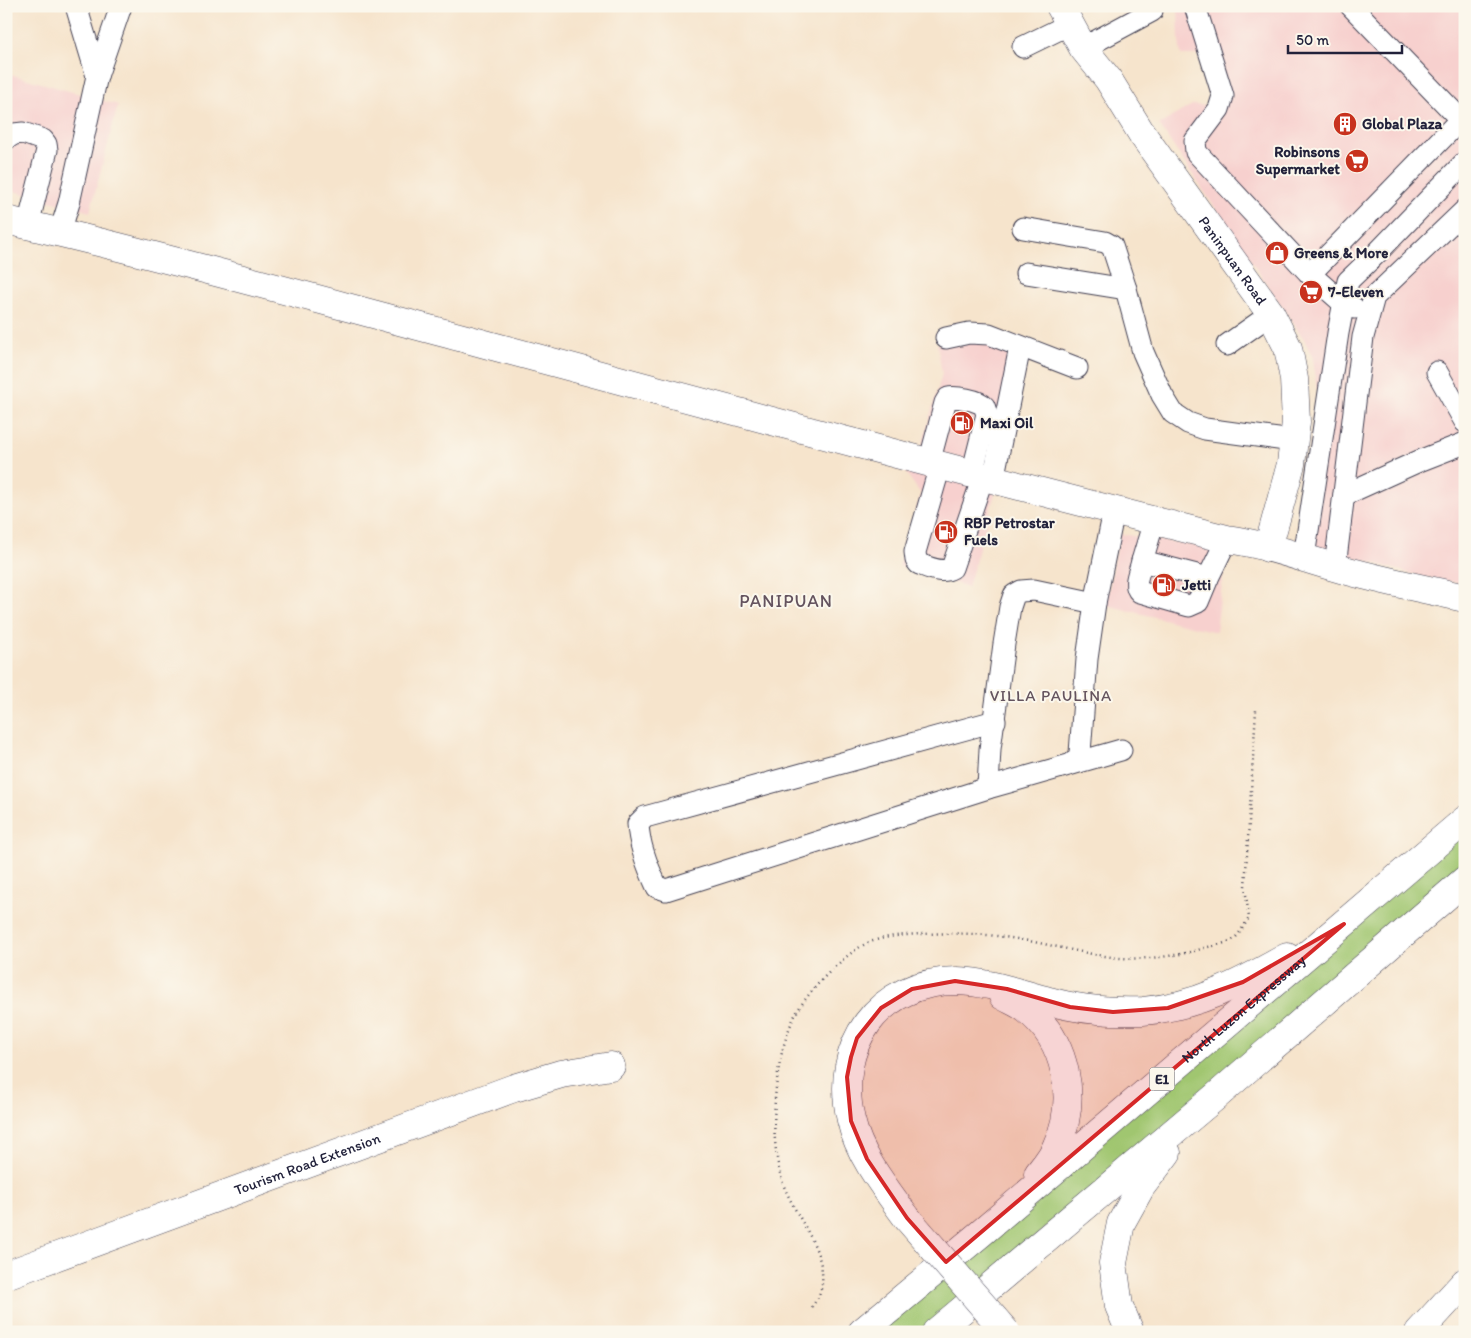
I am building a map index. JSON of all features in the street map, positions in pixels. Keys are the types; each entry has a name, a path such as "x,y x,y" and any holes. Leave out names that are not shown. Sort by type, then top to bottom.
{"main road":[{"name":"Paninpuan Road","path":"1065,15 1083,48 1108,79 1142,134 1271,314 1288,348 1294,379 1296,422 1291,464 1268,548"},
{"path":"17,223 60,232 1114,511 1304,556 1335,568 1465,598"},
{"name":"North Luzon Expressway","path":"862,1332 980,1234 1465,820"},
{"path":"936,1332 1214,1098 1465,880"},
{"path":"1006,1332 907,1218 867,1159 851,1121 846,1077 857,1038 867,1023 894,997 912,989 955,981 1007,988 1070,1006 1113,1012 1168,1008 1208,997 1243,982 1344,924"},
{"path":"972,982 1026,1009 1051,1036 1060,1055 1068,1092 1068,1110 1057,1146 1034,1180 980,1234"},
{"name":"Tourism Road Extension","path":"6,1275 514,1088 561,1074 611,1066"},
{"path":"1130,1332 1119,1306 1113,1263 1121,1224 1141,1187 1162,1159 1214,1098"},
{"path":"1419,1332 1465,1282"},
{"path":"1441,1332 1465,1307"}],"street":[{"path":"76,6 97,76"},
{"path":"60,232 69,203 97,76 121,6"},
{"path":"1195,6 1223,96 1219,109 1195,141 1196,152 1310,274 1344,304 1369,313"},
{"path":"1310,274 1462,122 1351,6"},
{"path":"1083,48 1152,11"},
{"path":"1023,47 1065,15"},
{"path":"6,139 14,134 23,134 43,140 47,150 17,223"},
{"path":"1304,556 1338,333 1348,281 1465,162"},
{"path":"1335,568 1363,338 1374,297 1465,210"},
{"path":"1023,228 1106,242 1112,246 1143,352 1162,395 1173,413 1188,423 1205,429 1293,441"},
{"path":"1026,273 1126,289"},
{"path":"1227,345 1271,314"},
{"path":"946,338 978,333 989,334 1077,368"},
{"path":"983,477 987,414 985,407 980,403 954,397 948,398 915,552 916,560 919,564 942,571 948,571 952,568 983,477 1020,347"},
{"path":"1437,372 1465,422"},
{"path":"1344,495 1419,461 1465,443"},
{"path":"1073,763 1080,753 1087,659 1095,602 1114,511"},
{"path":"1154,521 1136,589 1140,592 1189,606 1198,602 1227,539"},
{"path":"1142,562 1208,578"},
{"path":"988,788 990,749 1010,607 1014,595 1021,591 1034,590 1095,602"},
{"path":"995,721 645,817 638,824 639,835 653,878 657,886 666,890 988,788 1121,750"}],"highlighted area":[{"path":"1344,924 980,1234 946,1262 907,1218 867,1159 851,1121 847,1077 851,1057 857,1038 881,1008 912,989 955,981 1007,989 1070,1007 1113,1012 1168,1008 1243,982"}],"shaded area":[{"path":"1178,6 1465,6 1465,584 1423,577 1300,542 1319,407 1313,358 1304,339 1159,125 1192,105 1219,106 1205,55 1181,55"},
{"path":"6,73 118,105 90,212 6,189"},
{"path":"974,335 1016,347 990,466 921,448 942,374 937,344"},
{"path":"898,462 996,490 968,587 899,566 921,494"},
{"path":"1120,534 1226,550 1216,632 1106,605"}],"green space":[{"path":"1465,829 1465,871 924,1332 877,1332"}],"place":[{"name":"Global Plaza","path":"1345,124"},
{"name":"Robinsons Supermarket","path":"1357,161"},
{"name":"Greens & More","path":"1277,253"},
{"name":"7-Eleven","path":"1311,292"},
{"name":"Maxi Oil","path":"962,423"},
{"name":"RBP Petrostar Fuels","path":"946,532"},
{"name":"Jetti","path":"1164,585"}],"district":[{"name":"PANIPUAN","path":"786,601"},
{"name":"VILLA PAULINA","path":"1051,695"}]}
